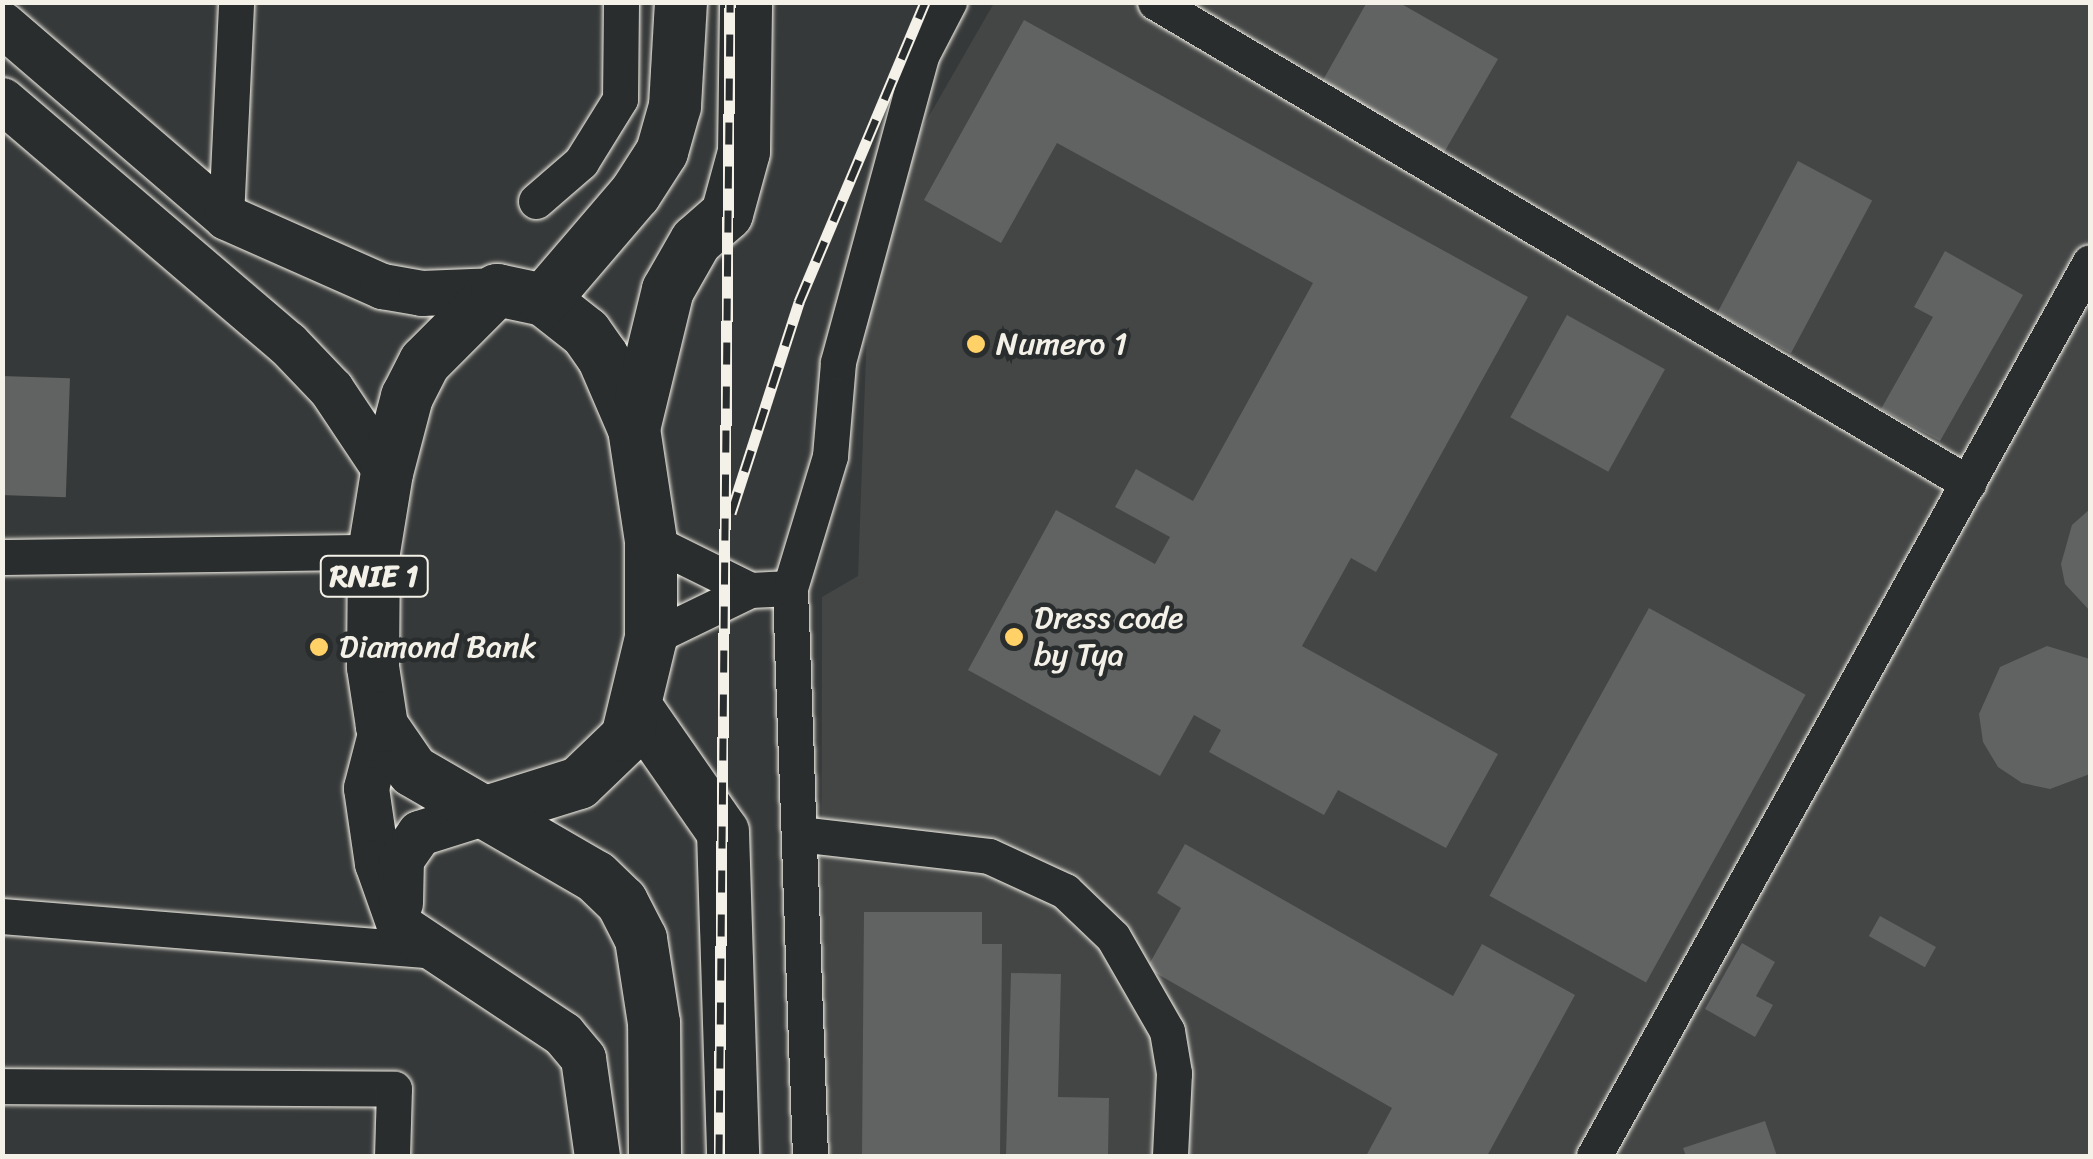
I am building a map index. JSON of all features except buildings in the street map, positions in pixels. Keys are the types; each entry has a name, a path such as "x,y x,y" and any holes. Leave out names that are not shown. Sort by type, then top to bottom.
{"highway":[{"name":"RNIE 1","path":"655,1156 654,1024 641,938 622,902 596,877 413,771 382,726 373,667 374,552 387,473 407,396 425,362 521,295 635,194 662,152 675,106 681,2"},
{"path":"634,429 668,290 696,241 727,214 744,152 746,2"},
{"path":"486,812 579,783 627,737 651,638 651,541 634,429 603,357 586,334 521,295"},
{"path":"636,706 723,832 733,1156"}],"main road":[{"path":"2,24 226,218 382,286 421,293 521,295"},
{"path":"2,100 287,343 331,389 387,473"},
{"path":"382,726 366,788 378,863 416,938 462,962 523,1004 583,1058 597,1156"},
{"path":"416,938 405,848 428,825 486,812"}],"street":[{"path":"226,218 236,2"},
{"path":"536,201 581,162 620,98 621,2"},
{"path":"810,1156 790,588 830,456 838,362 921,56 949,2"},
{"path":"1155,2 1968,483"},
{"path":"1594,1156 2090,262"},
{"path":"651,541 750,590"},
{"path":"2,558 374,552"},
{"path":"651,638 750,590 790,588"},
{"path":"799,834 989,856 1064,891 1114,936 1168,1031 1174,1072 1170,1156"},
{"path":"2,916 416,938"},
{"path":"2,1086 394,1089 392,1156"}],"shaded area":[{"path":"994,3 2090,3 2090,1156 821,1156 822,597 858,576 871,217"}],"railway":[{"path":"719,1156 730,2"},
{"path":"731,513 799,302 925,2"}],"place":[{"name":"Numero 1","path":"976,344"},
{"name":"Dress code by Tya","path":"1014,637"},
{"name":"Diamond Bank","path":"319,647"}]}
